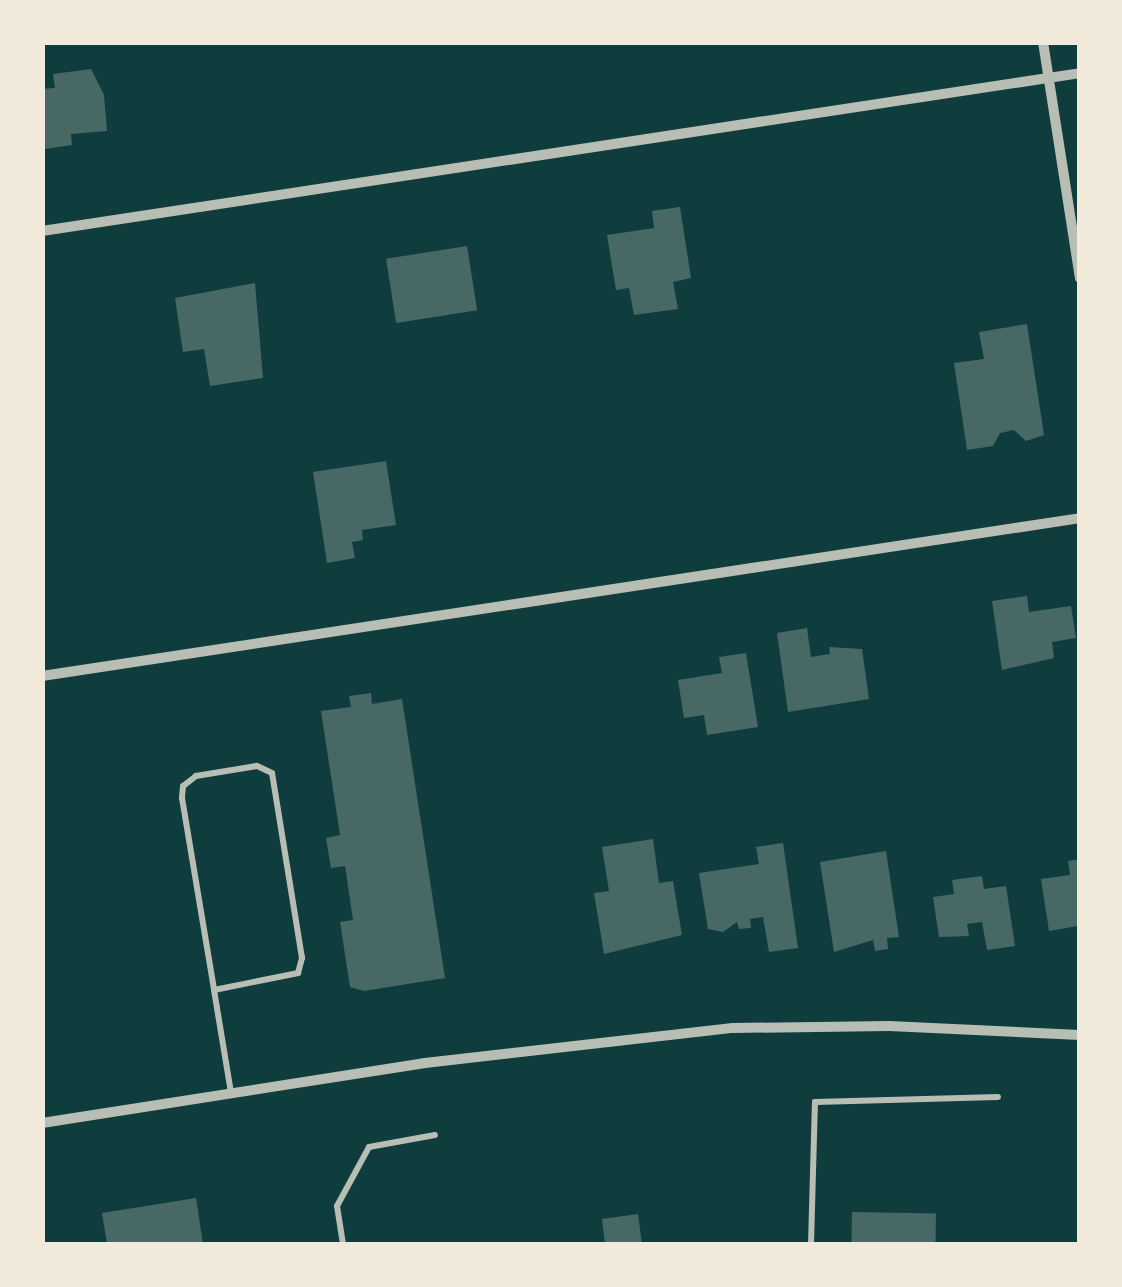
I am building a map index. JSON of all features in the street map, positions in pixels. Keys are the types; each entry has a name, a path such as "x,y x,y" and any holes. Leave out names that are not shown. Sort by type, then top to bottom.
{"street":[{"path":"1043,42 1080,278"},
{"path":"42,231 1080,73"},
{"path":"42,676 1080,518"},
{"path":"42,1123 231,1093 734,1028 889,1026 1080,1035"}],"lane":[{"path":"214,990 298,973 302,958 272,772 258,766 196,776 183,786 214,990 231,1093"},
{"path":"812,1244 815,1102 998,1097"},
{"path":"343,1244 337,1206 368,1148 435,1134"}],"building":[{"path":"91,69 104,95 107,131 71,134 72,145 45,149 42,89 55,88 53,74"},
{"path":"680,207 691,278 673,282 678,309 634,315 629,288 616,290 607,235 654,228 652,211"},
{"path":"467,246 477,310 396,323 386,259"},
{"path":"255,283 263,378 210,386 204,349 183,352 175,298"},
{"path":"1027,324 1044,435 1026,441 1014,430 1000,433 993,446 967,450 954,363 984,359 979,332"},
{"path":"386,461 396,525 362,530 363,540 352,542 355,558 327,563 313,472"},
{"path":"1027,596 1029,612 1071,606 1076,638 1052,642 1054,658 1002,670 992,601"},
{"path":"807,628 811,657 830,654 829,647 862,649 869,699 788,712 777,633"},
{"path":"746,653 758,727 707,735 704,715 684,718 678,680 722,673 719,657"},
{"path":"371,693 372,704 402,699 445,978 364,991 350,987 340,922 353,920 345,866 331,868 326,838 340,835 321,711 351,707 349,696"},
{"path":"653,839 659,883 673,881 682,935 604,954 594,893 609,891 602,847"},
{"path":"783,843 798,948 769,952 763,917 750,919 751,928 739,929 737,922 723,932 708,929 699,873 759,864 756,847"},
{"path":"886,851 899,937 887,938 888,949 875,951 873,940 834,952 820,862"},
{"path":"1080,859 1078,926 1049,931 1041,879 1070,875 1068,861"},
{"path":"982,876 984,889 1006,886 1015,946 987,950 982,922 967,924 969,936 939,937 933,897 954,894 952,880"},
{"path":"196,1198 203,1244 107,1244 102,1213"},
{"path":"852,1212 936,1213 935,1244 851,1244"},
{"path":"638,1214 642,1244 605,1244 602,1219"}]}
